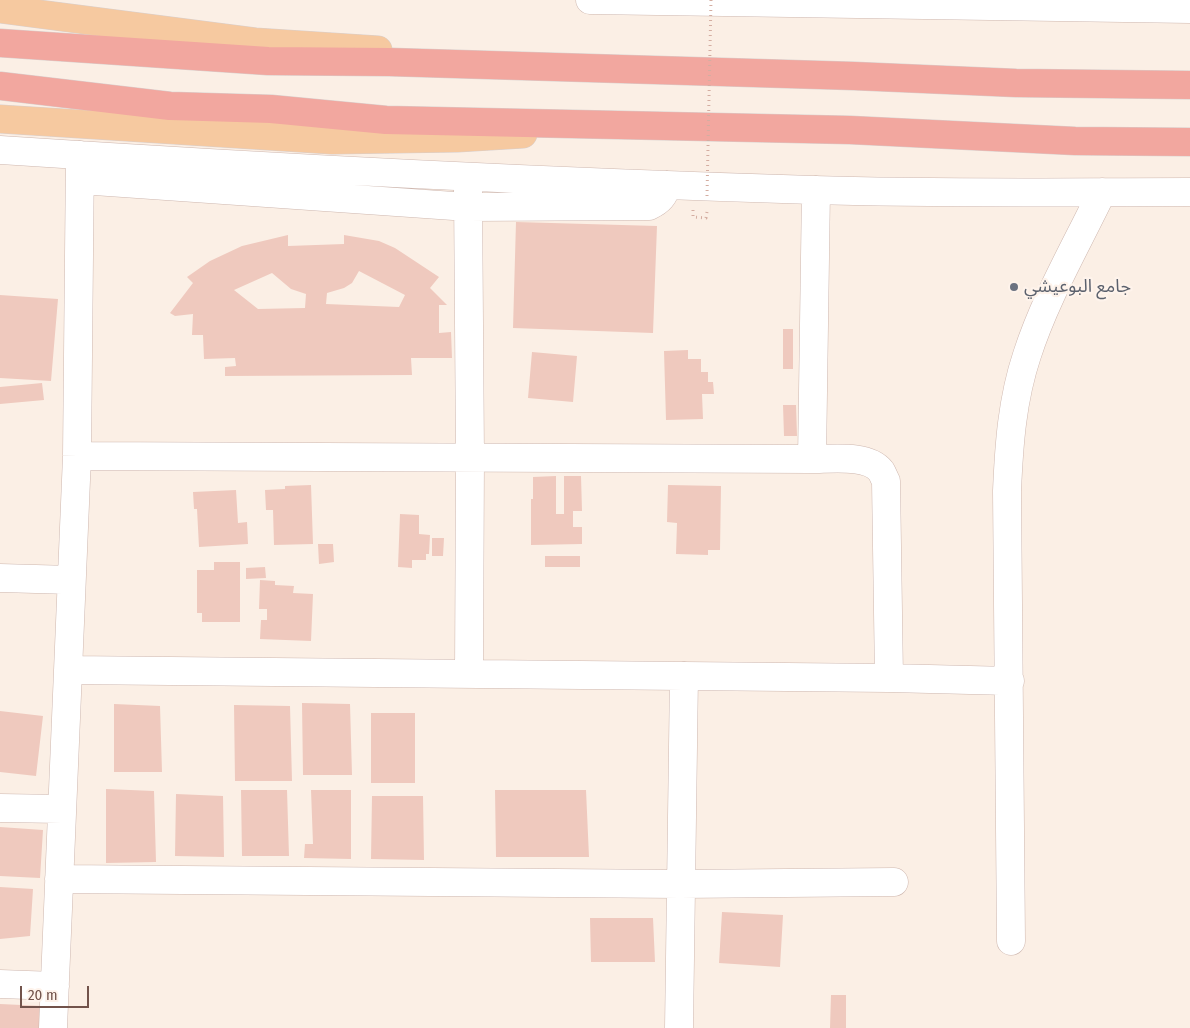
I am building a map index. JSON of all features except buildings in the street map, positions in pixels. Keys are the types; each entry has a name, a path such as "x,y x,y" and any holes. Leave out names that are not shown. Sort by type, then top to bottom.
{"highway":[{"path":"0,43 268,61 390,62 854,76 1016,83 1190,85"},
{"path":"0,86 170,106 271,109 386,120 850,130 1075,141 1190,142"}],"main road":[{"path":"0,10 255,42 507,59 571,68"},
{"path":"1016,83 1190,75"},
{"path":"0,119 332,140 457,138 656,126"},
{"path":"1075,141 1190,148"}],"street":[{"path":"590,0 1136,4 1190,9"},
{"path":"0,150 80,167 468,208 649,206 658,202 668,185"},
{"path":"80,167 468,176 816,190 1190,192"},
{"path":"53,1028 77,456 80,167"},
{"path":"468,176 469,674"},
{"path":"812,459 816,190"},
{"path":"1011,941 1007,491 1009,446 1015,400 1026,356 1042,314 1102,192"},
{"path":"77,456 858,459 870,462 880,470 886,482 888,678"},
{"path":"0,578 72,580"},
{"path":"68,670 888,678 1010,681"},
{"path":"679,1028 684,676"},
{"path":"0,808 62,809"},
{"path":"59,879 680,884 894,882"},
{"path":"0,984 55,986"}],"path":[{"path":"708,196 711,0"}],"place":[{"name":"جامع البوعيشي","path":"1014,287"}]}
